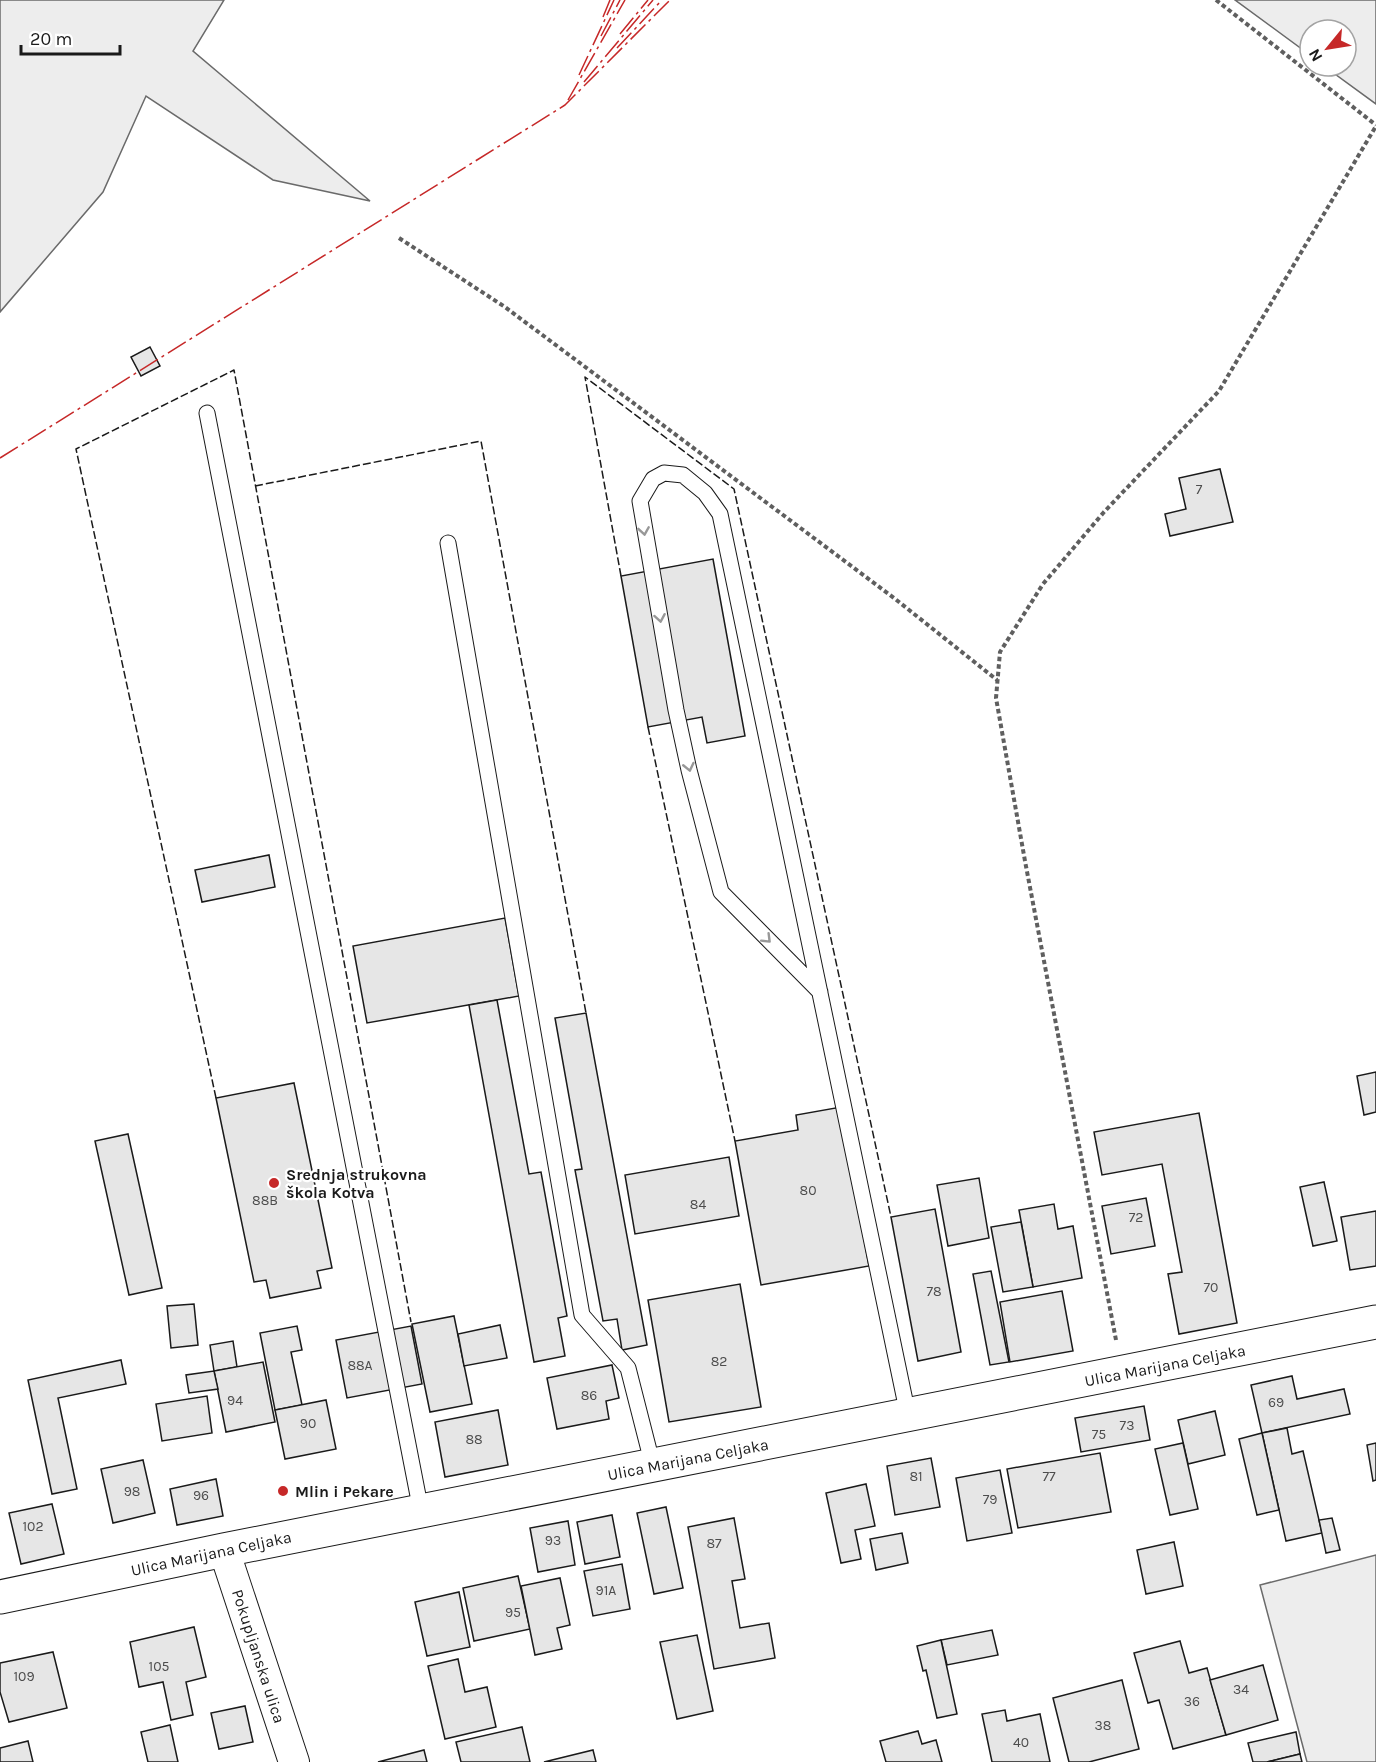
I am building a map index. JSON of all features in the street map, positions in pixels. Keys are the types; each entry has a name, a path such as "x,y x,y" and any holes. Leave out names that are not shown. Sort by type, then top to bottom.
{"main road":[{"name":"Ulica Marijana Celjaka","path":"0,1597 224,1550 1376,1322"}],"street":[{"name":"Pokupljanska ulica","path":"224,1550 294,1762"}],"lane":[{"path":"207,413 421,1511"},
{"path":"820,992 721,892 676,710 640,501 653,479 664,473 683,475 705,493 720,514 820,992 908,1416"},
{"path":"448,543 582,1315 628,1368 653,1466"}],"path":[{"path":"1122,1373 996,698 1000,652 1043,584 1104,512 1219,391 1376,125 1216,0"}],"shaded area":[{"path":"0,0 224,0 193,51 370,201 273,180 146,96 103,192 0,312"},
{"path":"1235,0 1376,0 1376,104 1340,78 1358,78 1358,18 1298,18 1298,46"},
{"path":"1376,1555 1376,1762 1307,1762 1260,1585"}],"building":[{"path":"150,347 160,366 141,376 131,357"},
{"path":"1220,469 1233,522 1170,536 1165,514 1186,509 1179,478"},
{"path":"713,559 745,736 707,743 702,717 648,727 621,576"},
{"path":"269,855 275,887 202,902 195,870"},
{"path":"505,918 519,996 367,1023 353,946"},
{"path":"497,1000 529,1174 541,1172 567,1316 558,1318 565,1356 534,1362 469,1005"},
{"path":"586,1013 647,1345 622,1350 617,1319 603,1321 575,1170 582,1169 555,1018"},
{"path":"1376,1072 1376,1112 1364,1115 1357,1076"},
{"name":"Srednja strukovna škola Kotva","path":"294,1083 332,1268 317,1271 321,1288 270,1298 266,1280 254,1282 216,1098"},
{"path":"841,1107 869,1266 761,1285 735,1141 798,1130 796,1115"},
{"path":"1199,1113 1237,1323 1179,1334 1168,1274 1182,1272 1162,1164 1102,1175 1094,1132"},
{"path":"128,1134 162,1288 129,1295 95,1141"},
{"path":"729,1157 739,1216 635,1234 625,1175"},
{"path":"979,1178 989,1238 948,1246 937,1185"},
{"path":"1324,1182 1337,1241 1313,1246 1300,1187"},
{"path":"1146,1198 1155,1246 1111,1254 1102,1206"},
{"path":"1054,1204 1058,1229 1073,1226 1082,1278 1033,1287 1019,1210"},
{"path":"935,1209 961,1352 918,1361 891,1217"},
{"path":"1376,1211 1376,1266 1350,1270 1341,1217"},
{"path":"1021,1222 1033,1287 1003,1292 991,1227"},
{"path":"991,1271 1009,1362 990,1365 973,1274"},
{"path":"740,1284 761,1407 669,1422 648,1300"},
{"path":"1062,1291 1073,1351 1010,1362 1000,1302"},
{"path":"194,1304 198,1345 171,1348 167,1306"},
{"path":"454,1316 472,1404 430,1412 412,1324"},
{"path":"500,1325 507,1358 464,1366 458,1334"},
{"path":"297,1326 302,1350 291,1352 302,1405 275,1410 260,1333"},
{"path":"411,1326 422,1384 347,1398 336,1340"},
{"path":"233,1341 237,1367 214,1371 210,1345"},
{"path":"121,1360 126,1384 58,1398 77,1489 52,1494 28,1380"},
{"path":"263,1362 275,1422 226,1432 214,1371"},
{"path":"612,1365 619,1398 606,1401 609,1419 557,1429 547,1378"},
{"path":"214,1371 218,1389 189,1393 186,1375"},
{"path":"1292,1376 1297,1399 1344,1389 1350,1414 1262,1433 1251,1385"},
{"path":"207,1396 212,1433 162,1441 156,1404"},
{"path":"326,1400 336,1449 285,1459 275,1410"},
{"path":"1144,1406 1150,1440 1081,1452 1075,1418"},
{"path":"498,1410 508,1465 445,1477 435,1422"},
{"path":"1215,1411 1225,1455 1188,1464 1178,1420"},
{"path":"1287,1428 1292,1454 1303,1451 1322,1533 1286,1541 1262,1433"},
{"path":"1262,1433 1279,1510 1257,1515 1239,1439"},
{"path":"1183,1443 1198,1509 1170,1515 1155,1449"},
{"path":"1376,1443 1376,1480 1373,1481 1367,1445"},
{"path":"1100,1453 1111,1512 1018,1528 1007,1469"},
{"path":"931,1458 940,1507 895,1515 887,1466"},
{"path":"143,1460 155,1513 113,1523 101,1469"},
{"path":"1000,1470 1012,1533 967,1541 956,1478"},
{"path":"216,1479 223,1516 177,1525 170,1489"},
{"path":"866,1484 875,1526 855,1530 861,1559 841,1563 826,1493"},
{"path":"52,1504 64,1554 21,1564 9,1513"},
{"path":"666,1507 683,1588 654,1594 637,1513"},
{"path":"612,1515 620,1557 585,1564 577,1522"},
{"path":"734,1518 745,1579 732,1581 740,1628 769,1623 775,1658 714,1669 688,1527"},
{"path":"1332,1518 1340,1550 1326,1553 1319,1520"},
{"path":"568,1521 575,1565 538,1572 530,1528"},
{"path":"902,1533 908,1563 876,1570 870,1539"},
{"path":"1174,1542 1183,1586 1146,1594 1137,1550"},
{"path":"622,1564 630,1609 593,1616 584,1571"},
{"path":"518,1576 530,1629 474,1641 463,1588"},
{"path":"560,1578 570,1625 557,1628 562,1649 535,1655 521,1586"},
{"path":"459,1592 470,1647 427,1656 415,1602"},
{"path":"194,1627 206,1677 186,1682 193,1715 171,1720 163,1682 139,1687 130,1642"},
{"path":"992,1630 998,1655 947,1665 941,1640"},
{"path":"697,1635 713,1711 677,1719 660,1642"},
{"path":"941,1640 957,1714 937,1718 926,1670 923,1671 917,1646"},
{"path":"1180,1641 1189,1673 1207,1668 1226,1735 1173,1749 1159,1700 1148,1703 1134,1653"},
{"path":"53,1652 67,1708 9,1722 0,1692 0,1663"},
{"path":"458,1659 465,1692 487,1687 496,1727 445,1739 428,1666"},
{"path":"1263,1665 1278,1720 1226,1735 1210,1680"},
{"path":"1122,1680 1139,1749 1089,1762 1069,1762 1053,1698"},
{"path":"245,1706 253,1742 219,1749 211,1713"},
{"path":"1005,1710 1007,1721 1040,1714 1050,1762 992,1762 982,1714"},
{"path":"170,1725 178,1762 148,1762 141,1732"},
{"path":"522,1727 530,1762 461,1762 456,1742"},
{"path":"918,1731 922,1744 936,1740 942,1762 886,1762 880,1741"},
{"path":"1296,1732 1300,1754 1267,1762 1253,1762 1248,1743"},
{"path":"28,1741 33,1762 0,1762 0,1748"},
{"path":"424,1750 427,1762 378,1762"},
{"path":"593,1750 596,1762 544,1762"},
{"path":"1300,1754 1302,1762 1267,1762"}],"fence":[{"path":"216,1098 76,449 234,370 411,1322"},
{"path":"621,576 585,377 734,489 891,1217"},
{"path":"255,486 481,441 586,1013"},
{"path":"648,727 735,1141"}],"power":[{"path":"603,17 610,0"},
{"path":"579,75 614,0"},
{"path":"601,36 620,0"},
{"path":"568,100 625,0"},
{"path":"620,34 648,0"},
{"path":"584,82 653,0"},
{"path":"617,48 662,0"},
{"path":"0,458 565,105 670,0"}],"place":[{"name":"Srednja strukovna škola Kotva","path":"274,1183"},
{"name":"Mlin i Pekare","path":"283,1491"}]}
